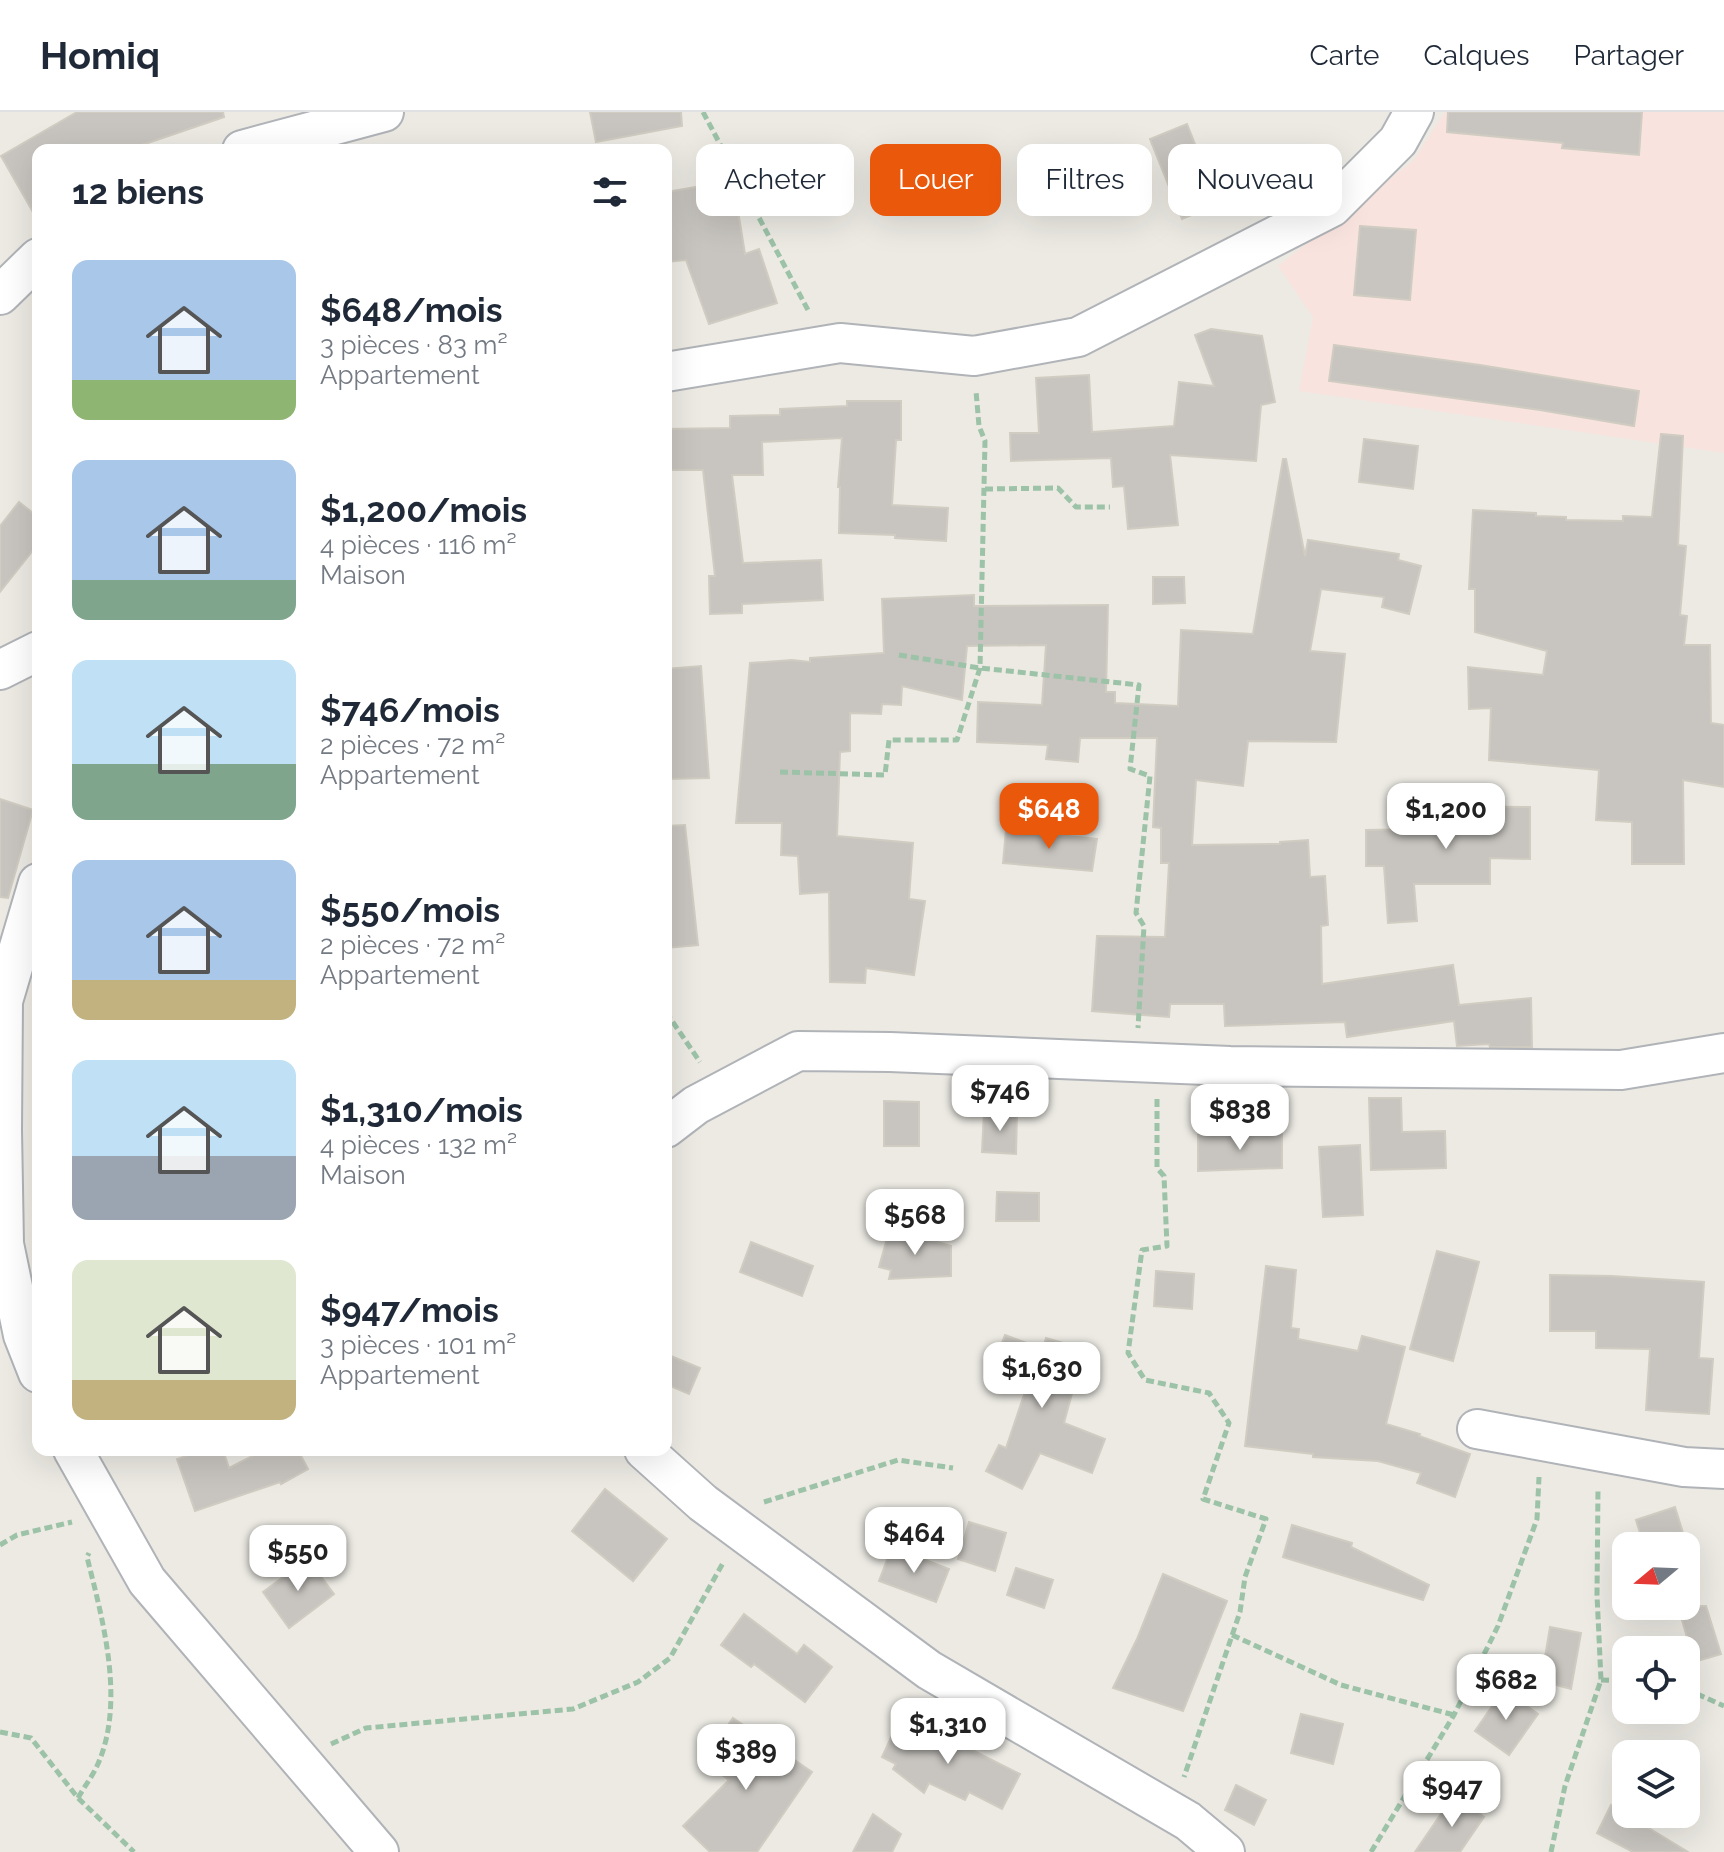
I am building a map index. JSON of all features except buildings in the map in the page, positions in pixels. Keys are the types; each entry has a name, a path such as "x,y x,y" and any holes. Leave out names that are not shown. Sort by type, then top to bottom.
{"street":[{"path":"264,144 384,112"},
{"path":"672,371 840,343 974,356 1078,337 1332,207 1398,141 1414,112"},
{"path":"0,295 32,264"},
{"path":"0,670 32,654"},
{"path":"32,903 3,1001 2,1130 4,1244 23,1335 32,1358"},
{"path":"672,1123 696,1105 798,1051 1230,1066 1621,1070 1724,1053"},
{"path":"1477,1429 1684,1467 1724,1469"},
{"path":"76,1456 147,1581 379,1852"},
{"path":"651,1456 731,1523 929,1670 1188,1821 1225,1852"}],"path":[{"path":"703,112 826,345"},
{"path":"780,772 885,775 889,740 957,740 980,668 985,441 979,426 974,356"},
{"path":"985,489 1058,488 1076,507 1110,507"},
{"path":"899,655 980,668 1139,685 1130,769 1150,776 1136,913 1144,926 1146,1063 1157,1168 1164,1176 1167,1246 1142,1250 1128,1353 1145,1380 1209,1393 1229,1423 1203,1499 1266,1519 1245,1577 1240,1612 1173,1812"},
{"path":"672,1021 720,1092"},
{"path":"1371,1852 1454,1715 1498,1626 1537,1519 1541,1441"},
{"path":"1551,1852 1565,1786 1601,1680 1597,1595 1598,1452"},
{"path":"299,1758 366,1728 573,1709 638,1682 670,1658 731,1523 898,1460 953,1468"},
{"path":"0,1545 17,1535 109,1513"},
{"path":"78,1798 98,1764 111,1710 104,1628 87,1557 109,1513"},
{"path":"1232,1635 1341,1685 1454,1715"},
{"path":"1601,1680 1612,1680"},
{"path":"1700,1695 1724,1706"},
{"path":"0,1732 31,1738 78,1798 134,1852"}],"shaded area":[{"path":"1445,112 1724,112 1724,453 1299,391 1313,317 1278,266 1413,161"}]}
